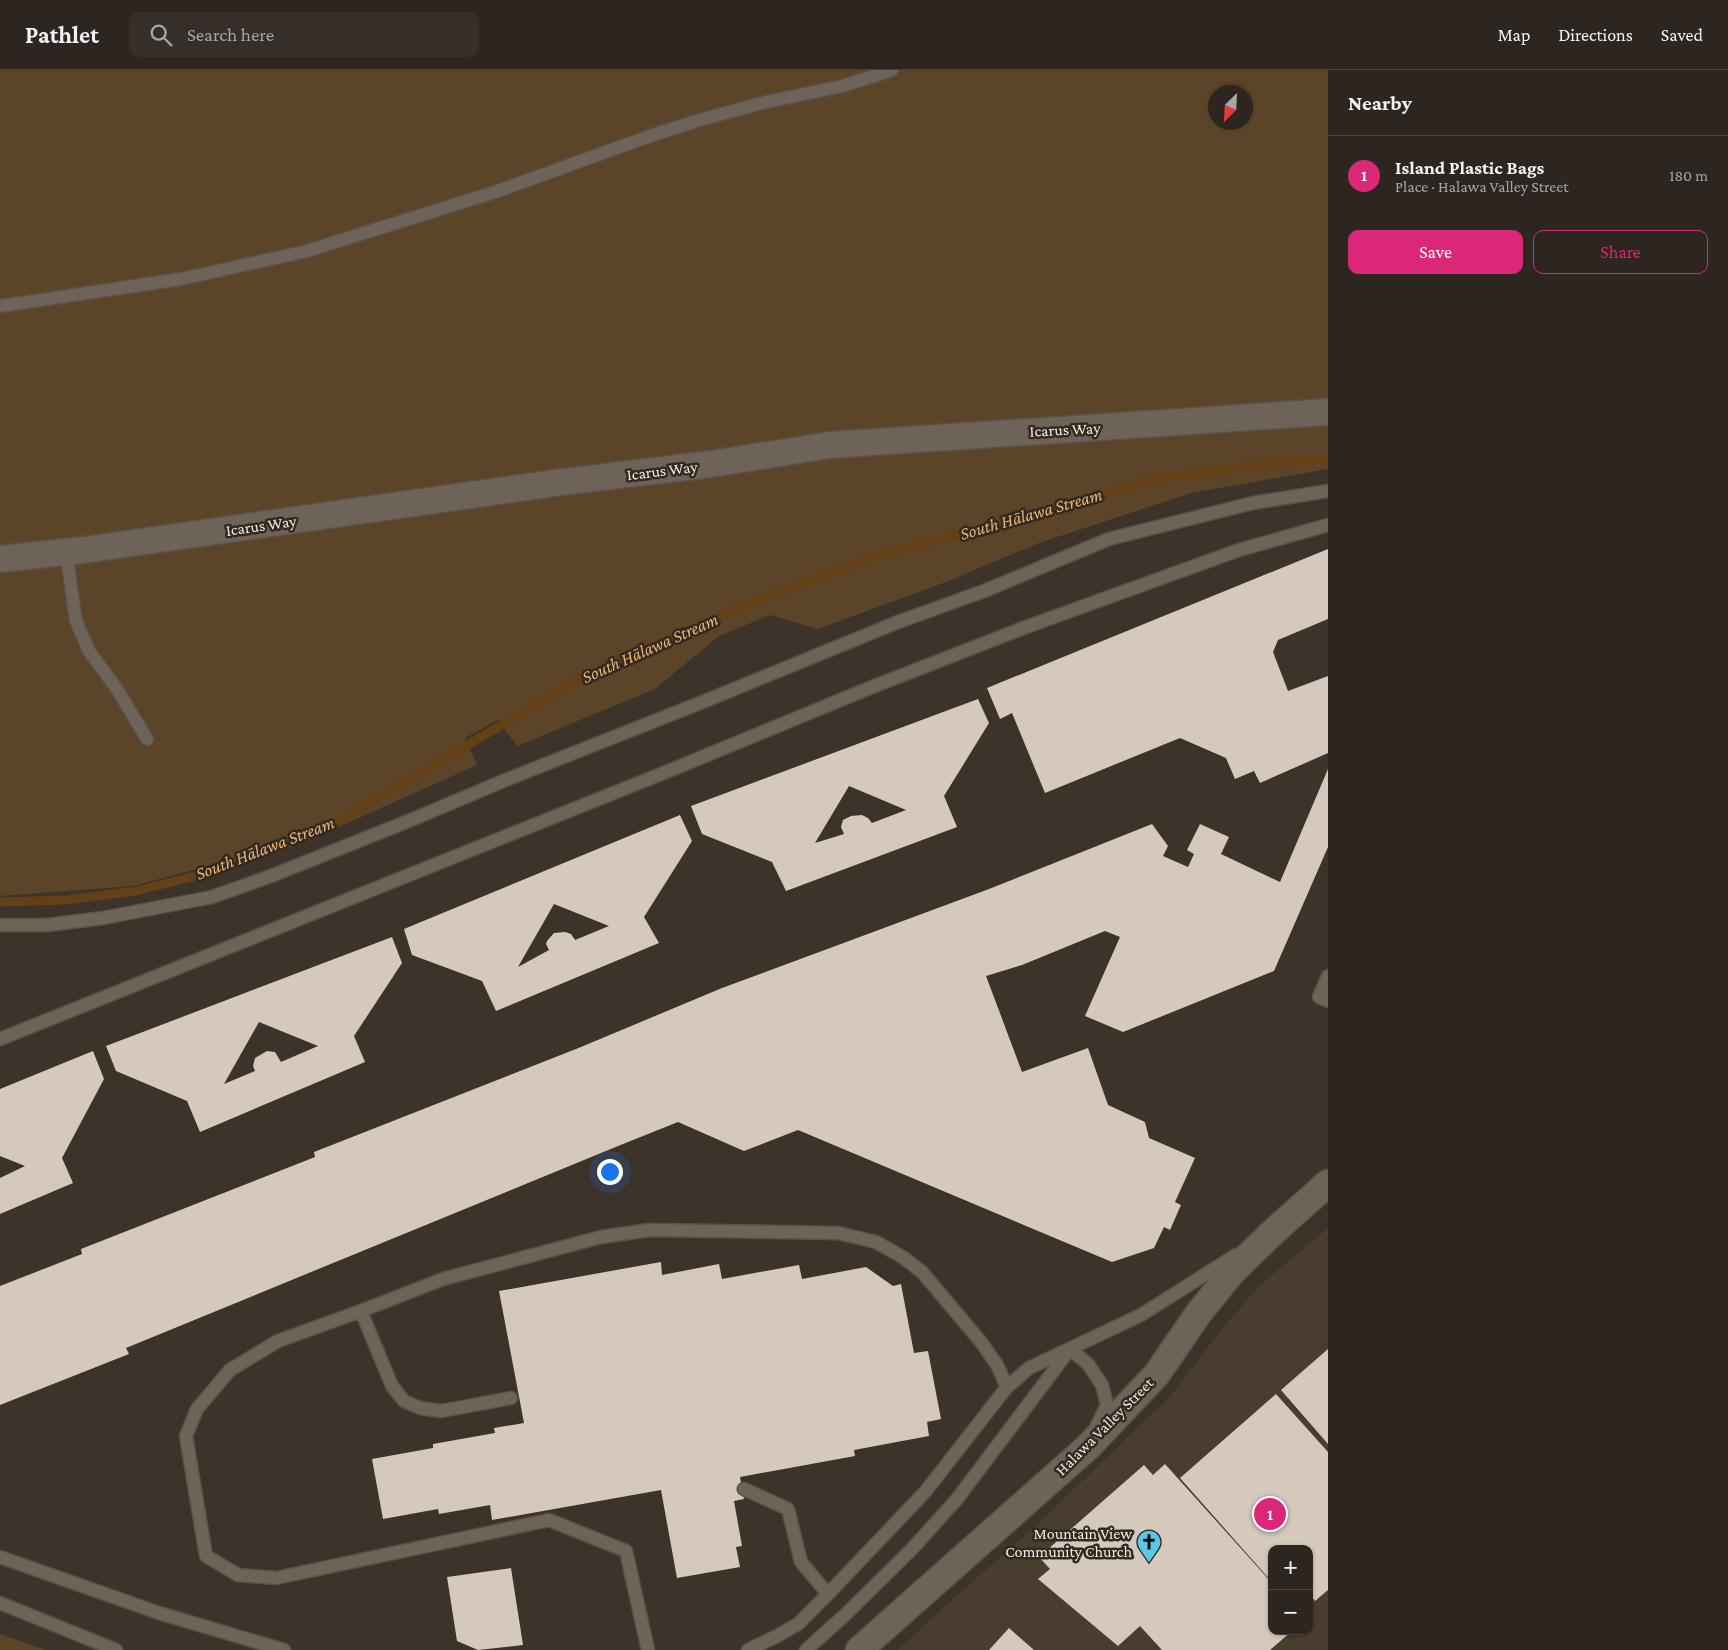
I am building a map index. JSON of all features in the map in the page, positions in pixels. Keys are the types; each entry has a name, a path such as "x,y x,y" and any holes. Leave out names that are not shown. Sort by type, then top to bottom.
{"street":[{"name":"Icarus Way","path":"0,559 66,552 562,482 711,464 830,445 1328,412"},
{"name":"Halawa Valley Street","path":"859,1650 1088,1447 1157,1374 1232,1272 1328,1183"}],"lane":[{"path":"0,306 181,279 307,251 495,192 696,121 762,103 843,86 892,70"},
{"path":"0,925 46,925 103,918 153,910 212,897 271,876 898,622 984,591 1110,539 1253,503 1328,491"},
{"path":"0,1039 666,772 872,687 1033,625 1240,550 1328,524"},
{"path":"66,552 76,621 89,651 117,690 147,739"},
{"path":"1328,976 1319,996 1328,1001"},
{"path":"648,1650 626,1551 549,1520 276,1578 238,1575 206,1556 186,1436 198,1409 230,1370 278,1341 443,1279 601,1237 649,1230 838,1233 876,1242 904,1258 922,1272 998,1365 1007,1387"},
{"path":"748,1650 798,1624 828,1594 925,1492 1007,1387 1029,1368 1141,1315 1272,1233"},
{"path":"361,1311 392,1386 404,1402 420,1408 441,1411 511,1398"},
{"path":"1070,1349 1088,1364 1102,1385 1107,1406 1088,1447"},
{"path":"806,1650 912,1549 957,1499 1070,1349"},
{"path":"744,1489 788,1509 801,1562 828,1594"},
{"path":"0,1556 159,1613 284,1650"},
{"path":"0,1603 116,1650"}],"shaded area":[{"path":"0,70 1328,70 1328,469 1191,493 1039,543 946,582 818,629 770,615 719,636 655,689 517,746 498,720 465,738 477,765 341,826 201,868 133,886 0,896"},
{"path":"1328,1228 1328,1650 898,1650 1031,1530 1169,1398 1218,1334 1259,1286"},
{"path":"0,1634 46,1650 0,1650"}],"building":[{"path":"1328,549 1328,619 1278,640 1273,652 1288,691 1328,676 1328,753 1260,783 1254,771 1235,779 1226,758 1180,738 1045,793 1012,713 1000,719 987,688"},
{"path":"978,699 989,723 944,796 957,827 786,891 772,862 702,834 691,806","holes":["849,786 906,810 872,823 862,815 851,816 843,820 841,827 844,834 815,843"]},
{"path":"1328,769 1328,847 1274,971 1123,1032 1085,1016 1120,937 1105,931 1022,965 986,976 1022,1072 1088,1048 1108,1105 1145,1122 1149,1138 1195,1158 1175,1202 1181,1205 1170,1230 1164,1227 1154,1248 1112,1262 798,1130 744,1151 678,1122 126,1348 129,1354 0,1405 0,1286 82,1254 81,1249 315,1157 314,1152 581,1047 722,988 989,889 1152,824 1168,846 1163,856 1188,867 1194,854 1187,850 1200,824 1229,837 1221,854 1280,882"},
{"path":"680,815 692,841 644,917 659,943 496,1011 482,981 412,955 404,929","holes":["554,904 609,926 575,940 571,934 565,932 554,933 546,944 549,950 518,967"]},
{"path":"392,937 402,963 354,1036 365,1062 200,1132 187,1101 116,1071 106,1046","holes":["259,1022 318,1046 281,1062 275,1052 267,1051 255,1058 253,1066 255,1071 224,1084"]},
{"path":"93,1051 104,1079 62,1158 73,1183 0,1214 0,1178 25,1166 0,1156 0,1089"},
{"path":"661,1262 662,1275 719,1264 722,1279 799,1265 802,1279 866,1267 893,1286 901,1284 914,1353 928,1351 941,1419 927,1422 929,1436 854,1450 855,1456 740,1477 744,1499 734,1501 742,1546 736,1547 740,1567 677,1578 661,1490 492,1520 490,1505 439,1514 438,1509 383,1519 372,1459 433,1448 433,1444 495,1433 494,1428 524,1423 499,1291"},
{"path":"1328,1349 1328,1444 1281,1390"},
{"path":"1276,1394 1328,1452 1328,1590 1315,1601 1313,1599 1313,1545 1268,1545 1268,1577 1180,1478"},
{"name":"Mountain View Community Church","path":"1165,1464 1268,1579 1268,1635 1287,1635 1270,1650 1162,1650 1140,1626 1118,1646 1038,1579 1050,1569 1039,1557 1144,1465 1153,1475"},
{"path":"511,1568 523,1645 478,1650 457,1641 447,1577"},
{"path":"1009,1628 1034,1650 989,1650"}],"waterway":[{"name":"South Hālawa Stream","path":"0,902 66,900 136,891 204,874 327,828 581,678 744,606 876,556 1029,517 1148,480 1273,463 1328,459"}],"place":[{"name":"Island Plastic Bags","path":"1270,1514"},
{"name":"Mountain View Community Church","path":"1149,1563"}]}
